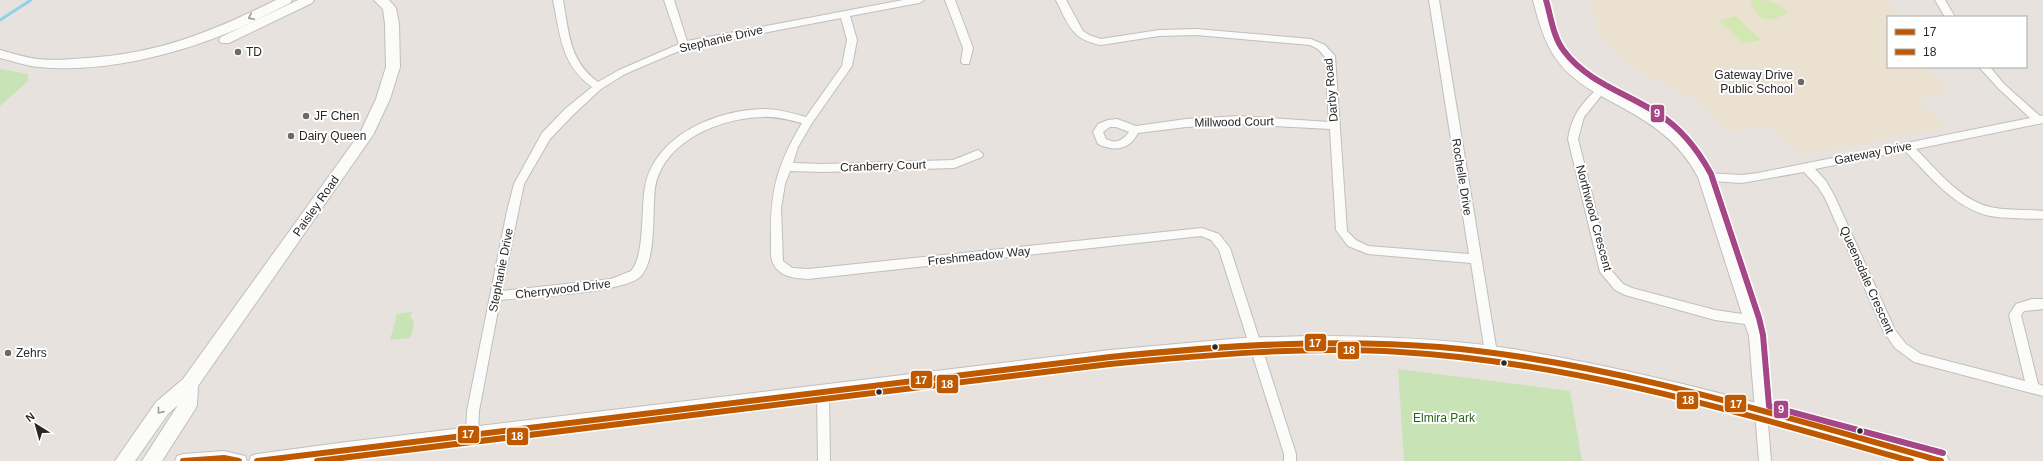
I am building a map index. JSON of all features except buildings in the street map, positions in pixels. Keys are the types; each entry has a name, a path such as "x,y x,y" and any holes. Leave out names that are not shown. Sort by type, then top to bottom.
{"main road":[{"name":"Paisley Road","path":"124,461 162,408 189,384 366,135 383,99 393,67 392,24 388,3"},
{"path":"151,461 188,405 189,384"}],"street":[{"path":"0,54 36,63 57,64 118,60 160,52 196,41 227,29 286,0"},
{"path":"57,64 79,70 112,68 178,56 227,39 308,0"},
{"path":"558,0 573,60 582,74 598,87"},
{"path":"669,0 684,45"},
{"name":"Stephanie Drive","path":"472,433 473,411 512,211 519,184 546,136 569,112 598,87 622,72 684,45 919,0"},
{"path":"950,0 968,48 966,62"},
{"name":"Darby Road","path":"1061,0 1080,36 1093,41 1101,42 1159,33 1196,32 1311,42 1319,45 1325,49 1330,56 1341,230 1346,239 1355,246 1368,250 1476,259"},
{"name":"Rochelle Drive","path":"1434,0 1491,353"},
{"path":"1538,0 1547,35 1557,55 1568,68 1601,91 1653,120 1672,134 1695,162 1703,176 1755,336 1765,461"},
{"path":"1940,0 1949,16"},
{"name":"Freshmeadow Way","path":"845,14 852,40 847,66 808,121 793,147 780,184 776,208 777,260 785,271 794,274 836,272 1202,232 1215,238 1224,248 1290,454 1290,461"},
{"path":"1985,68 2002,86 2040,119"},
{"name":"Northwood Crescent","path":"1601,91 1585,106 1575,121 1573,139 1606,272 1619,287 1629,292 1715,315 1751,320"},
{"name":"Cherrywood Drive","path":"496,296 611,284 626,279 637,271 643,259 650,185 658,164 678,142 702,127 726,118 744,115 763,113 808,121"},
{"name":"Gateway Drive","path":"1703,176 1742,178 1758,177 2040,119"},
{"name":"Millwood Court","path":"1135,130 1186,123 1240,120 1334,126"},
{"path":"1907,146 1959,196 1975,206 1989,211 2043,214"},
{"name":"Cranberry Court","path":"786,167 823,168 954,164 978,154"},
{"name":"Queensdale Crescent","path":"1806,167 1822,184 1830,197 1896,342 1904,350 1918,358 2038,389"},
{"path":"2038,389 2015,315 2020,307 2032,304 2043,304"},
{"path":"257,461 472,433 1116,357 1255,342 1361,341 1442,347 1491,353 1588,369 1762,412 1942,461"},
{"path":"823,392 824,461"},
{"path":"183,461 224,458 239,461"}],"shaded area":[{"name":"Gateway Drive Public School","path":"1590,0 1889,0 1897,16 1887,16 1887,68 1927,68 1950,92 1918,99 1946,127 1800,156 1770,125 1728,133 1703,104 1643,73 1618,57 1600,36"}],"green space":[{"path":"1751,0 1775,3 1787,12 1786,14 1777,18 1769,20 1762,18 1752,6"},
{"path":"1736,16 1761,40 1743,44 1719,20"},
{"path":"0,69 28,74 28,81 0,106"},
{"path":"412,312 410,317 414,321 412,334 409,338 390,340 397,314"},
{"name":"Elmira Park","path":"1398,369 1570,391 1582,461 1404,461"}],"waterway":[{"path":"0,20 31,0"}],"transit line":[{"name":"9","path":"1546,0 1558,40 1564,51 1573,62 1595,79 1645,106 1674,125 1695,148 1711,174 1759,318 1763,335 1769,406 1943,453"},
{"name":"17","path":"257,461 1110,357 1242,345 1308,343 1375,343 1441,347 1568,365 1631,378 1756,409 1941,461"},
{"name":"18","path":"317,461 1110,364 1234,353 1317,350 1358,350 1441,355 1501,362 1561,372 1679,398 1911,461"},
{"name":"17","path":"183,461 224,458 239,461"}],"place":[{"name":"TD","path":"238,52"},
{"name":"Gateway Drive Public School","path":"1801,82"},
{"name":"JF Chen","path":"306,116"},
{"name":"Dairy Queen","path":"291,136"},
{"name":"Zehrs","path":"8,353"}]}
